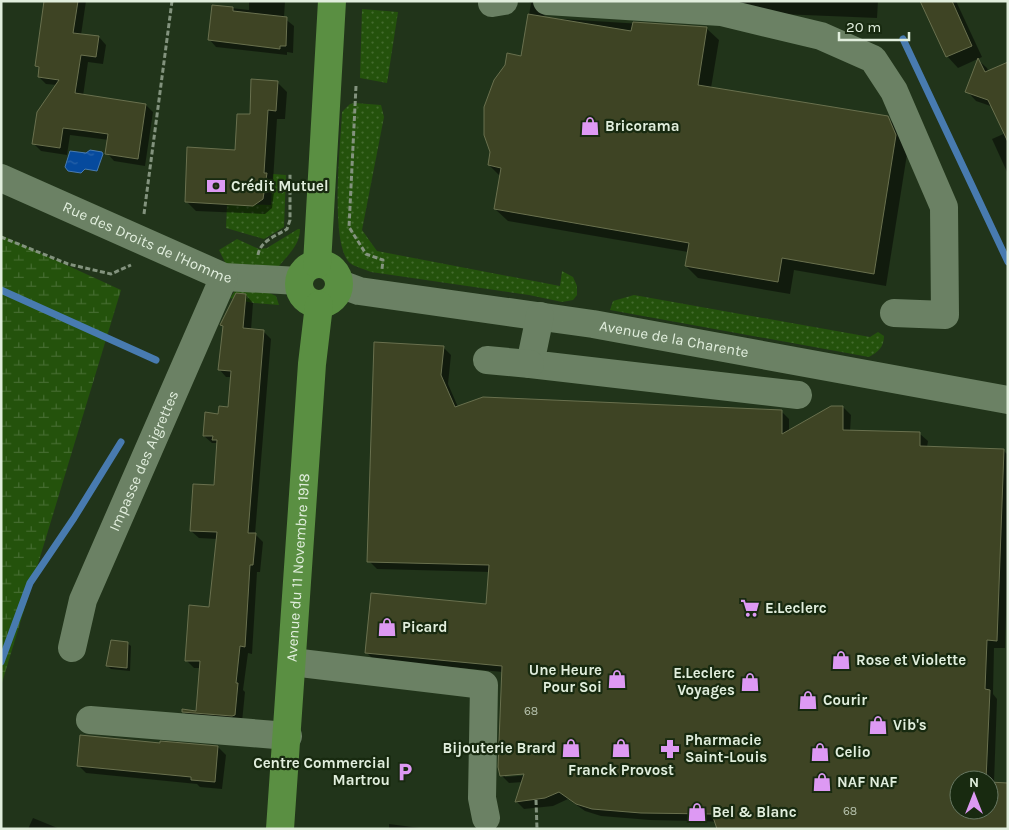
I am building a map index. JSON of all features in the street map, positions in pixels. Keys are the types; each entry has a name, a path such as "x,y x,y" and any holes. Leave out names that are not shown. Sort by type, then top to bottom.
{"main road":[{"path":"308,273 324,264 335,272 340,284 335,297 330,302 318,305 305,299 299,288 308,273 332,1"},
{"name":"Avenue du 11 Novembre 1918","path":"279,828 288,736 311,374 318,305"}],"street":[{"path":"547,1 721,12 821,36 872,59 894,91 944,207 945,314 894,312"},
{"name":"Rue des Droits de l'Homme","path":"1,178 224,277 256,280 308,273"},
{"name":"Impasse des Aigrettes","path":"72,648 83,600 224,277"},
{"name":"Avenue de la Charente","path":"340,284 359,291 673,337 1008,400"},
{"path":"530,364 540,316"},
{"path":"487,360 798,395"},
{"path":"292,662 484,685 482,798 486,818"},
{"path":"90,720 288,736"}],"path":[{"path":"1,237 68,264 111,274 137,262 146,243 172,1"},
{"path":"356,86 349,227 366,254 382,260 381,294"},
{"path":"256,280 259,249 264,243 287,230 290,220 290,174"},
{"path":"536,800 537,829"}],"green space":[{"path":"362,9 398,12 387,83 360,78"},
{"path":"350,104 381,105 384,117 362,230 377,251 560,286 562,271 573,277 577,286 577,295 573,300 562,302 529,295 371,272 350,263 344,253 340,236 338,192 342,112"},
{"path":"273,174 286,175 284,227 264,239 226,228 227,204 271,205"},
{"path":"300,229 296,245 279,266 256,267 226,264 219,250 237,239 259,249 267,248"},
{"path":"1,235 121,290 1,686"},
{"path":"235,291 265,291 276,296 279,305 253,303 230,298"},
{"path":"634,295 870,337 878,332 884,336 884,340 880,349 869,357 610,310 613,301"}],"water":[{"path":"90,150 102,152 103,154 97,171 85,169 81,173 68,171 65,167 70,151 86,153"}],"building":[{"path":"44,1 78,1 73,33 99,36 96,57 81,55 75,93 146,104 138,159 105,154 108,134 87,131 63,128 60,148 32,144 37,112 59,80 38,77 39,67 35,66"},
{"path":"920,1 952,1 972,46 946,57"},
{"path":"212,5 233,7 233,11 287,17 286,46 280,46 280,49 208,40"},
{"path":"528,14 631,31 633,22 707,27 698,85 888,116 896,135 874,274 782,258 778,282 685,266 689,243 494,209 501,168 488,165 490,152 484,135 484,107 494,80 505,65 507,53 521,56"},
{"path":"978,58 985,72 1008,62 1008,142 988,100 965,92"},
{"path":"251,79 278,81 276,111 268,110 264,173 267,173 263,199 253,206 185,202 187,147 235,150 237,114 250,114"},
{"path":"236,293 246,294 243,328 264,330 248,533 256,533 253,565 250,565 245,647 240,646 235,715 232,716 182,712 182,709 196,711 200,661 185,661 189,605 209,607 217,532 190,531 193,484 214,485 217,440 212,440 213,436 203,436 205,412 218,414 219,406 228,407 231,371 218,370 223,326 220,325"},
{"name":"E.Leclerc","path":"374,342 444,346 441,375 455,407 483,397 782,410 782,434 831,406 843,406 843,430 920,432 920,446 1004,449 997,641 987,640 985,689 990,690 986,770 949,770 949,820 999,820 999,783 1008,783 1008,829 717,829 712,814 641,813 592,809 576,804 559,792 545,798 515,802 524,774 500,776 498,767 502,666 365,653 371,593 486,604 489,565 367,562"},
{"path":"111,640 128,642 127,668 106,666"},
{"path":"80,735 160,743 160,741 218,746 215,782 191,780 191,777 77,766"}],"waterway":[{"path":"903,39 1008,262"},
{"path":"1,290 156,360"},
{"path":"1,662 30,583 74,518 121,442"}],"place":[{"name":"Bricorama","path":"590,126"},
{"name":"Crédit Mutuel","path":"216,186"},
{"name":"E.Leclerc","path":"750,608"},
{"name":"Picard","path":"387,627"},
{"name":"Rose et Violette","path":"841,660"},
{"name":"Une Heure Pour Soi","path":"617,679"},
{"name":"E.Leclerc Voyages","path":"750,682"},
{"name":"Courir","path":"808,700"},
{"name":"Vib's","path":"878,725"},
{"name":"Bijouterie Brard","path":"571,748"},
{"name":"Franck Provost","path":"621,748"},
{"name":"Pharmacie Saint-Louis","path":"670,749"},
{"name":"Celio","path":"820,752"},
{"name":"Centre Commercial Martrou","path":"405,772"},
{"name":"NAF NAF","path":"822,782"},
{"name":"Bel & Blanc","path":"697,812"}]}
